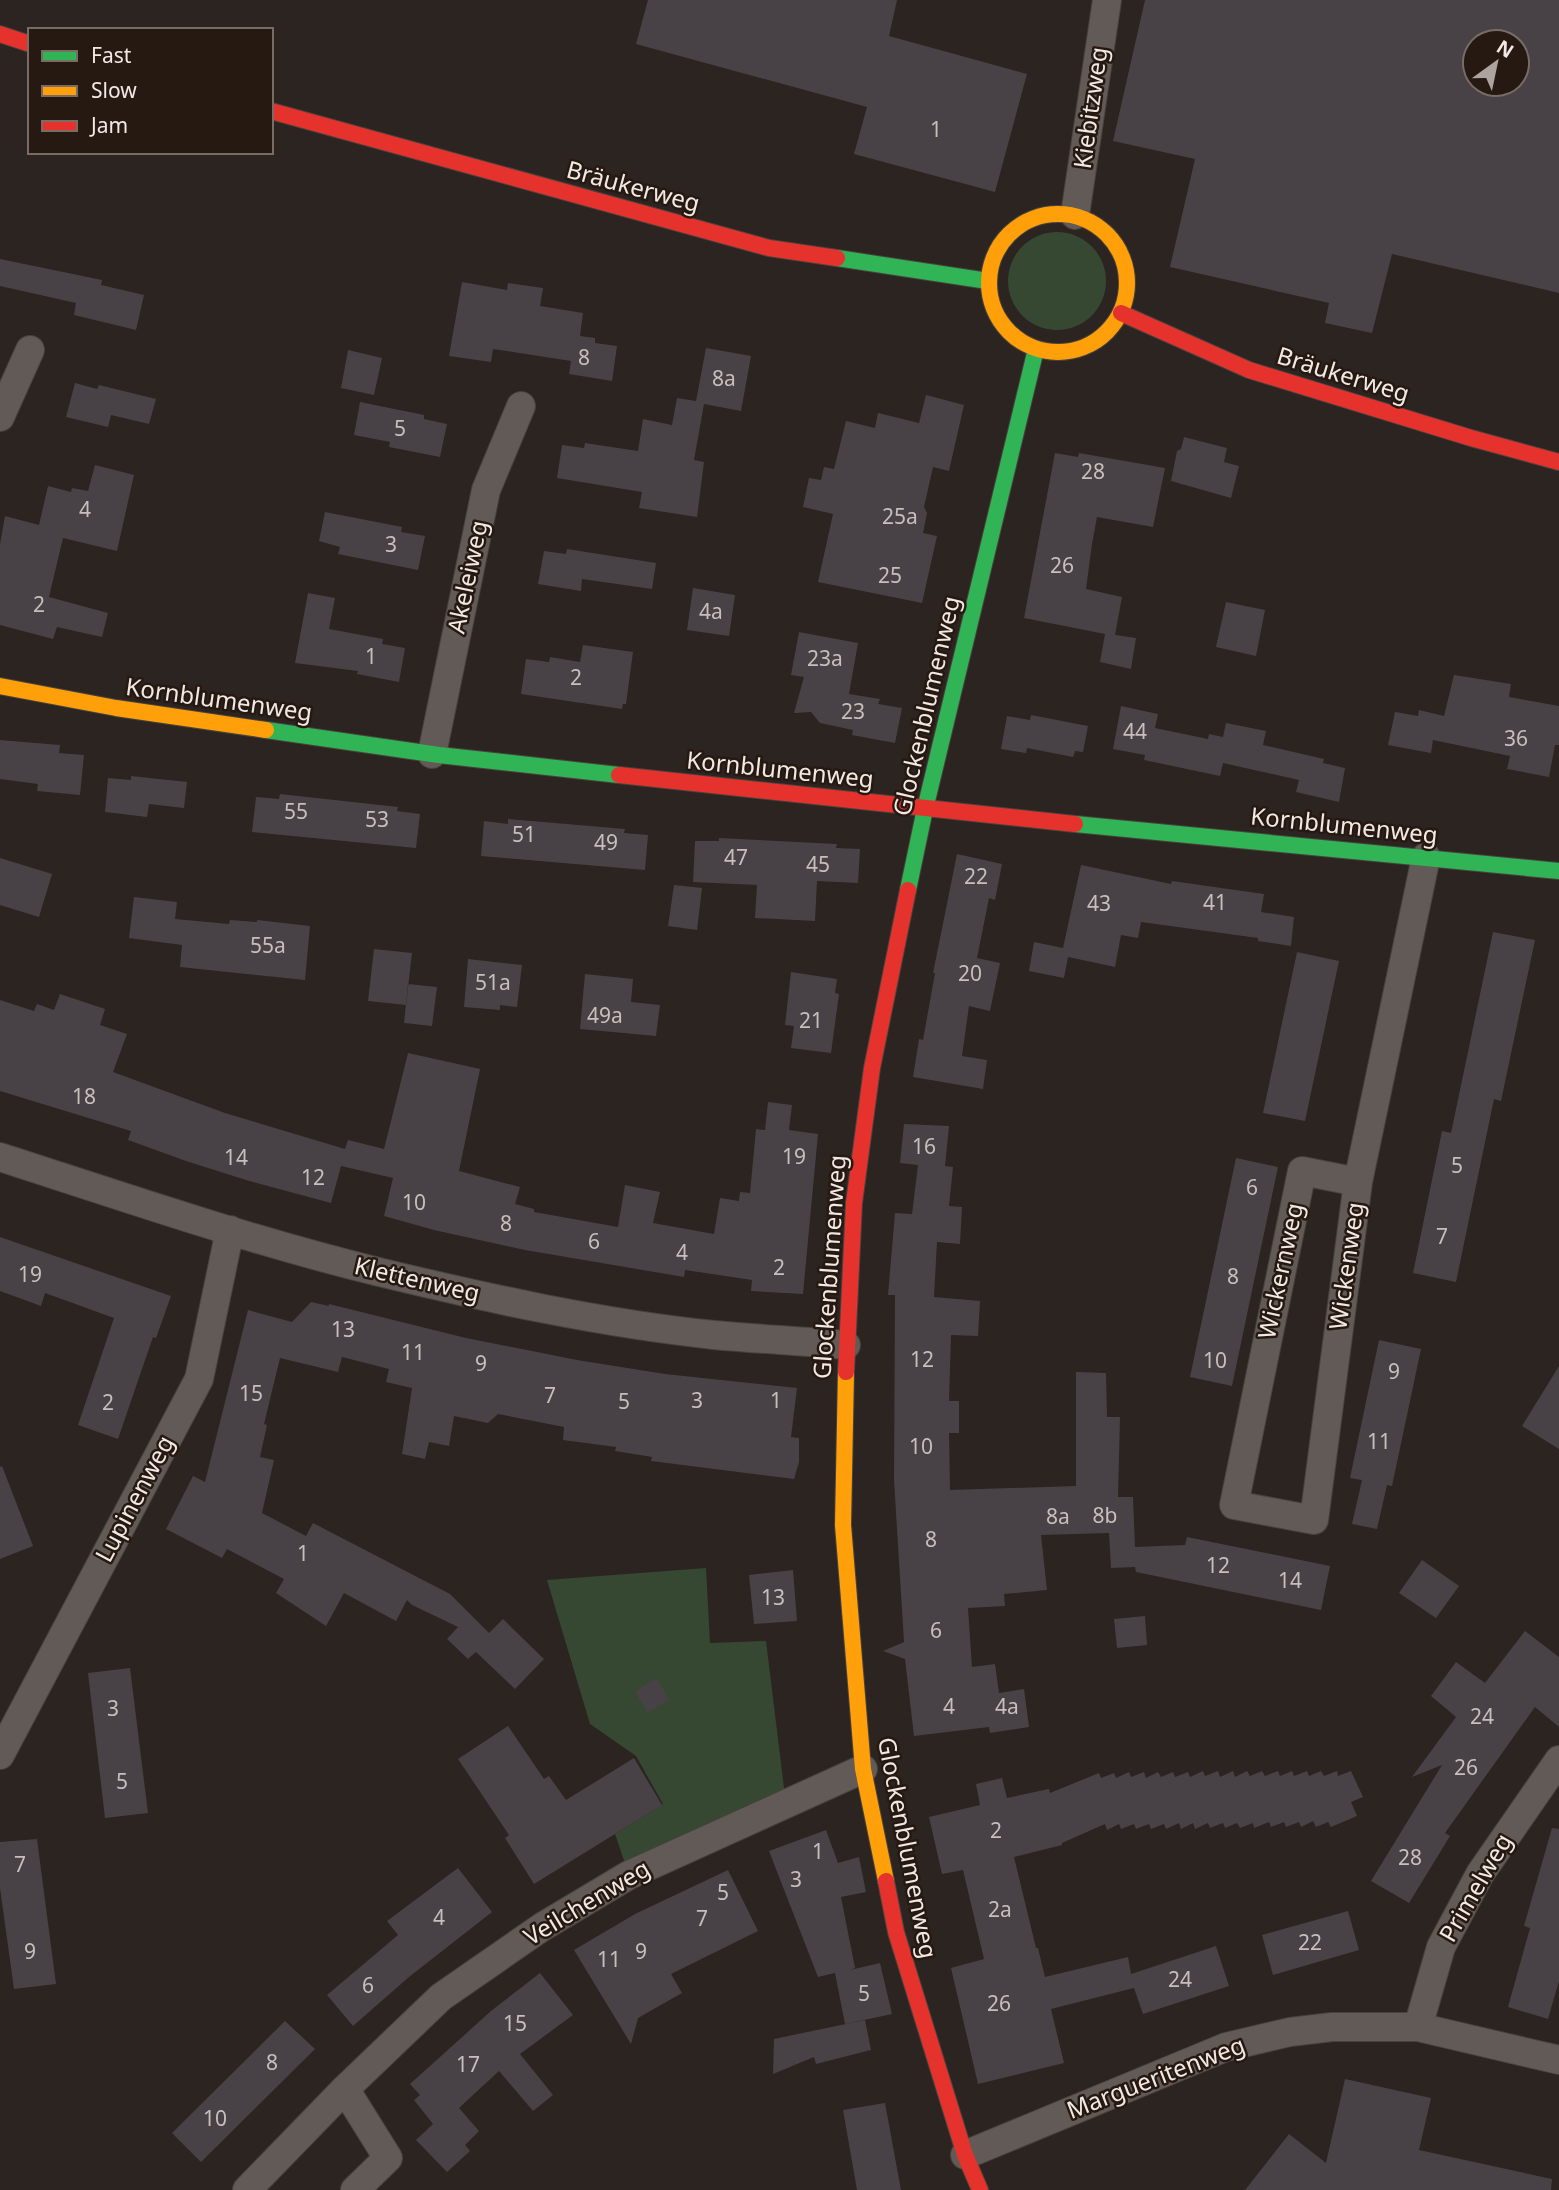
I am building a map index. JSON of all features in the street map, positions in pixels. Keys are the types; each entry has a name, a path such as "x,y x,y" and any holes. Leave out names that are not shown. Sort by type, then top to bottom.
{"street":[{"name":"Kiebitzweg","path":"1075,215 1107,0"},
{"path":"0,34 28,43"},
{"name":"Bräukerweg","path":"273,112 769,248 988,281"},
{"path":"1055,213 1075,215 1094,223 1110,236 1122,253 1127,272 1127,293 1121,313 1110,329 1095,342 1076,350 1057,352 1036,349 1017,339 1001,323 991,303 988,281 992,260 1002,242 1016,227 1034,217 1055,213"},
{"name":"Bräukerweg","path":"1121,313 1249,370 1559,462"},
{"name":"Glockenblumenweg","path":"979,2190 965,2155 896,1932 863,1769 843,1525 846,1345 854,1203 872,1068 925,809 1036,349"},
{"path":"0,417 30,350"},
{"name":"Akeleiweg","path":"432,754 486,491 521,406"},
{"name":"Kornblumenweg","path":"0,686 116,708 432,754 925,809 1559,872"},
{"name":"Wickenweg","path":"1249,1429 1234,1505 1314,1520 1358,1182 1426,857"},
{"name":"Klettenweg","path":"0,1157 230,1230 374,1271 518,1303 713,1335 846,1345"},
{"name":"Wickernweg","path":"1249,1429 1302,1171 1358,1182"},
{"name":"Lupinenweg","path":"0,1755 199,1379 230,1230"},
{"name":"Primelweg","path":"1418,2028 1441,1947 1480,1874 1559,1760"},
{"name":"Veilchenweg","path":"247,2190 441,1997 542,1927 629,1875 863,1769"},
{"name":"Margueritenweg","path":"965,2155 1226,2047 1290,2032 1332,2027 1418,2028 1559,2060"},
{"path":"345,2090 388,2158 355,2190"}],"green space":[{"path":"1057,232 1084,240 1098,254 1106,281 1098,308 1084,322 1057,330 1030,322 1016,308 1008,281 1016,254 1030,240"},
{"path":"706,1568 710,1643 766,1641 786,1804 629,1875 615,1834 663,1804 636,1756 590,1724 547,1580"}],"building":[{"path":"648,0 897,0 889,36 1027,74 995,192 854,154 867,107 636,44"},
{"path":"1145,0 1559,0 1559,293 1392,254 1372,333 1325,323 1329,303 1170,267 1195,159 1113,141"},
{"path":"0,259 102,280 101,285 144,295 136,330 74,315 76,303 0,286"},
{"path":"462,282 507,290 508,283 543,288 540,306 583,313 580,336 595,338 595,343 617,346 612,381 569,374 571,361 493,349 491,362 449,356"},
{"path":"706,348 751,356 741,411 704,404 694,460 704,462 697,517 639,508 642,492 557,478 562,445 584,448 585,443 638,451 643,419 672,425 677,398 696,401"},
{"path":"348,350 382,358 374,395 341,388"},
{"path":"75,383 97,389 99,385 156,399 149,424 111,415 108,427 66,417"},
{"path":"926,395 964,405 949,471 933,467 924,507 927,513 923,533 937,536 922,603 818,582 833,514 803,507 809,478 821,480 824,467 834,469 846,421 875,428 878,413 919,423"},
{"path":"360,402 424,415 424,419 447,424 440,457 389,447 390,442 354,435"},
{"path":"1184,437 1227,448 1224,462 1239,466 1231,498 1171,481 1177,451 1181,449"},
{"path":"1055,453 1078,457 1079,453 1165,468 1153,527 1097,517 1092,544 1086,589 1122,597 1115,635 1136,638 1131,669 1100,662 1105,634 1024,618"},
{"path":"95,465 134,475 117,551 63,538 49,597 108,613 102,637 57,627 53,639 0,625 0,544 5,516 39,525 48,486 71,492 72,488 88,491"},
{"path":"325,512 402,527 401,532 425,536 418,570 338,554 340,547 319,541"},
{"path":"567,549 656,563 652,589 582,579 581,591 538,584 544,551 566,554"},
{"path":"693,588 735,595 729,636 687,630"},
{"path":"308,593 335,598 329,629 383,639 382,644 405,648 399,682 357,674 358,671 295,663"},
{"path":"1226,602 1265,610 1256,656 1216,647"},
{"path":"799,632 858,643 849,694 880,699 878,704 902,708 895,743 852,735 853,730 820,723 811,712 794,713 804,677 791,675"},
{"path":"583,645 633,652 626,704 623,704 622,709 521,694 526,659 549,662 550,657 580,662"},
{"path":"1454,675 1511,684 1509,697 1559,706 1559,745 1555,745 1549,777 1507,769 1510,756 1433,740 1431,753 1388,745 1395,712 1418,716 1419,710 1444,716"},
{"path":"1121,706 1158,714 1155,728 1208,739 1209,734 1223,737 1226,723 1266,731 1263,745 1324,759 1323,763 1345,768 1339,802 1296,792 1299,780 1223,763 1220,776 1144,760 1145,755 1113,749"},
{"path":"1031,715 1088,726 1083,752 1075,751 1073,757 1027,748 1026,753 1001,749 1007,716 1030,720"},
{"path":"0,740 60,745 59,753 84,755 80,795 37,791 38,784 0,779"},
{"path":"131,776 187,782 184,808 149,804 147,817 105,812 108,778 131,780"},
{"path":"280,794 398,807 397,811 420,814 416,848 252,832 256,797 279,799"},
{"path":"508,819 625,829 624,833 648,835 645,870 481,856 484,821 508,824"},
{"path":"719,838 837,844 836,848 860,849 858,883 817,881 815,921 755,918 757,885 693,882 695,841 719,841"},
{"path":"957,854 1002,864 995,900 989,898 977,958 1000,963 990,1011 969,1006 962,1056 987,1060 983,1089 913,1077 919,1039 923,1040 933,973"},
{"path":"0,858 52,874 39,917 0,905"},
{"path":"1081,865 1171,884 1172,881 1264,894 1261,912 1294,917 1291,946 1258,941 1258,938 1141,922 1138,938 1121,935 1115,967 1068,957 1064,978 1029,971 1034,942 1063,948"},
{"path":"674,885 702,888 697,930 668,926"},
{"path":"134,897 177,902 175,919 229,924 230,920 257,920 310,926 305,980 180,967 182,945 129,938"},
{"path":"1493,932 1535,940 1501,1101 1494,1099 1456,1282 1413,1273 1442,1131 1451,1133"},
{"path":"374,949 412,953 406,1005 368,1001"},
{"path":"1297,952 1339,961 1305,1121 1263,1113"},
{"path":"468,959 522,965 517,1007 500,1005 500,1010 464,1007"},
{"path":"791,972 837,979 835,993 839,994 831,1053 791,1048 794,1026 785,1025"},
{"path":"585,974 633,979 631,1002 660,1005 656,1036 580,1029"},
{"path":"408,984 437,987 432,1026 404,1023"},
{"path":"60,994 105,1009 100,1025 127,1034 113,1072 225,1113 345,1149 348,1140 384,1149 408,1053 480,1069 459,1171 520,1187 515,1204 534,1209 534,1212 618,1227 625,1185 660,1192 653,1223 714,1234 720,1198 739,1201 740,1192 750,1193 756,1129 765,1130 768,1102 792,1105 789,1130 818,1134 803,1294 751,1291 752,1280 685,1270 684,1277 525,1250 434,1230 384,1216 393,1178 341,1166 331,1203 186,1161 128,1140 131,1131 0,1091 0,1000 34,1011 37,1004 54,1010"},
{"path":"904,1124 949,1126 945,1166 953,1167 949,1206 962,1207 960,1244 937,1242 934,1297 980,1301 978,1336 951,1335 949,1401 959,1401 959,1433 949,1433 950,1490 1076,1486 1076,1372 1106,1373 1107,1417 1120,1417 1118,1497 1133,1497 1135,1547 1185,1545 1187,1537 1330,1566 1321,1610 1136,1572 1135,1567 1111,1568 1109,1533 1041,1535 1047,1590 1004,1594 1005,1606 968,1608 972,1667 995,1664 999,1693 1024,1689 1029,1727 990,1733 989,1727 914,1736 905,1659 883,1651 904,1642 894,1480 895,1295 888,1295 895,1213 912,1214 918,1165 900,1163"},
{"path":"1236,1158 1278,1167 1232,1386 1190,1377"},
{"path":"0,1237 171,1296 156,1338 153,1337 118,1439 78,1425 114,1318 45,1293 41,1306 0,1291"},
{"path":"311,1302 329,1304 466,1338 577,1360 665,1374 797,1388 791,1437 799,1438 799,1462 794,1479 651,1461 652,1457 615,1451 616,1447 563,1440 564,1427 498,1414 488,1423 454,1416 449,1446 429,1442 425,1459 402,1454 412,1388 386,1382 389,1369 342,1357 338,1372 280,1358 264,1424 267,1425 260,1457 274,1460 262,1513 306,1536 313,1523 450,1594 489,1633 503,1619 544,1659 515,1689 476,1652 468,1659 447,1639 458,1627 407,1600 396,1621 344,1593 326,1626 276,1593 284,1579 227,1549 222,1558 166,1529 193,1476 205,1482 248,1310 292,1322"},
{"path":"1379,1340 1421,1349 1392,1486 1387,1485 1377,1529 1352,1524 1362,1480 1350,1478"},
{"path":"1559,1366 1559,1449 1522,1426"},
{"path":"2,1466 33,1546 0,1559 0,1467"},
{"path":"1422,1560 1459,1586 1436,1618 1399,1593"},
{"path":"793,1570 797,1621 754,1624 749,1575"},
{"path":"1145,1616 1147,1645 1117,1648 1114,1619"},
{"path":"1525,1631 1559,1657 1559,1727 1535,1707 1445,1833 1450,1836 1409,1903 1371,1881 1442,1765 1412,1777 1456,1717 1431,1696 1456,1662 1485,1683"},
{"path":"130,1668 148,1813 105,1818 88,1673"},
{"path":"656,1678 669,1699 648,1713 635,1692"},
{"path":"508,1726 544,1779 549,1776 566,1800 634,1758 662,1805 534,1884 505,1838 509,1835 458,1759"},
{"path":"1203,1771 1205,1776 1218,1771 1220,1777 1233,1771 1235,1777 1247,1771 1250,1776 1262,1771 1265,1776 1278,1771 1280,1776 1292,1771 1294,1776 1307,1771 1309,1776 1321,1771 1324,1776 1337,1771 1338,1776 1351,1771 1363,1797 1351,1802 1357,1816 1331,1827 1328,1822 1316,1827 1313,1821 1301,1827 1299,1822 1286,1827 1284,1822 1271,1827 1269,1822 1254,1828 1253,1823 1240,1828 1237,1823 1225,1828 1223,1823 1210,1828 1208,1823 1195,1829 1193,1823 1181,1829 1179,1823 1166,1829 1164,1824 1151,1829 1149,1824 1136,1829 1134,1824 1121,1829 1119,1824 1107,1830 1105,1824 1062,1845 1014,1857 1045,1977 1128,1957 1131,1974 1216,1946 1229,1986 1143,2014 1134,1988 1051,2009 1064,2063 978,2084 951,1968 984,1959 963,1870 942,1874 929,1817 980,1805 976,1784 1002,1778 1007,1798 1049,1789 1050,1793 1099,1773 1101,1778 1114,1773 1116,1778 1129,1772 1131,1777 1144,1772 1146,1778 1158,1772 1161,1777 1173,1772 1175,1777 1188,1772 1190,1777"},
{"path":"1552,1828 1559,1829 1559,1981 1548,2019 1508,2007 1530,1928 1524,1926"},
{"path":"826,1830 838,1863 859,1857 866,1892 841,1897 855,1968 850,1970 880,1963 892,2014 845,2024 835,1973 818,1977 769,1851"},
{"path":"37,1839 56,1984 14,1989 0,1888 0,1842"},
{"path":"458,1868 492,1912 409,1977 353,2026 327,1995 398,1935 387,1921"},
{"path":"728,1870 758,1931 671,1974 682,1993 638,2018 631,2044 574,1950 635,1914"},
{"path":"1348,1911 1359,1950 1273,1975 1262,1935"},
{"path":"540,1973 573,2015 520,2054 553,2095 533,2111 499,2071 459,2108 479,2131 465,2145 470,2151 447,2172 416,2140 433,2124 414,2100 420,2095 410,2084 491,2011"},
{"path":"865,2020 871,2050 816,2064 814,2057 773,2074 774,2039"},
{"path":"285,2021 315,2049 201,2162 172,2133"},
{"path":"1345,2079 1431,2098 1419,2150 1552,2179 1551,2190 1245,2190 1289,2134 1326,2163"},
{"path":"885,2103 901,2190 857,2190 843,2110"}],"traffic: fast":[{"path":"837,258 988,281"},
{"path":"908,890 925,809 1036,349"},
{"path":"266,730 439,755 619,775"},
{"path":"1075,824 1559,871"}],"traffic: slow":[{"path":"1058,214 1085,219 1107,234 1122,256 1127,283 1122,310 1107,332 1085,347 1058,352 1031,347 1009,332 994,310 989,283 994,256 1009,234 1031,219 1058,214"},
{"path":"0,686 116,708 266,730"},
{"path":"846,1372 843,1525 863,1769 886,1881"}],"traffic: jam":[{"path":"0,34 28,43"},
{"path":"273,112 769,248 837,258"},
{"path":"1121,313 1249,370 1559,462"},
{"path":"619,775 1075,824"},
{"path":"846,1372 854,1203 872,1068 908,890"},
{"path":"886,1881 896,1932 965,2155 980,2190"}]}
